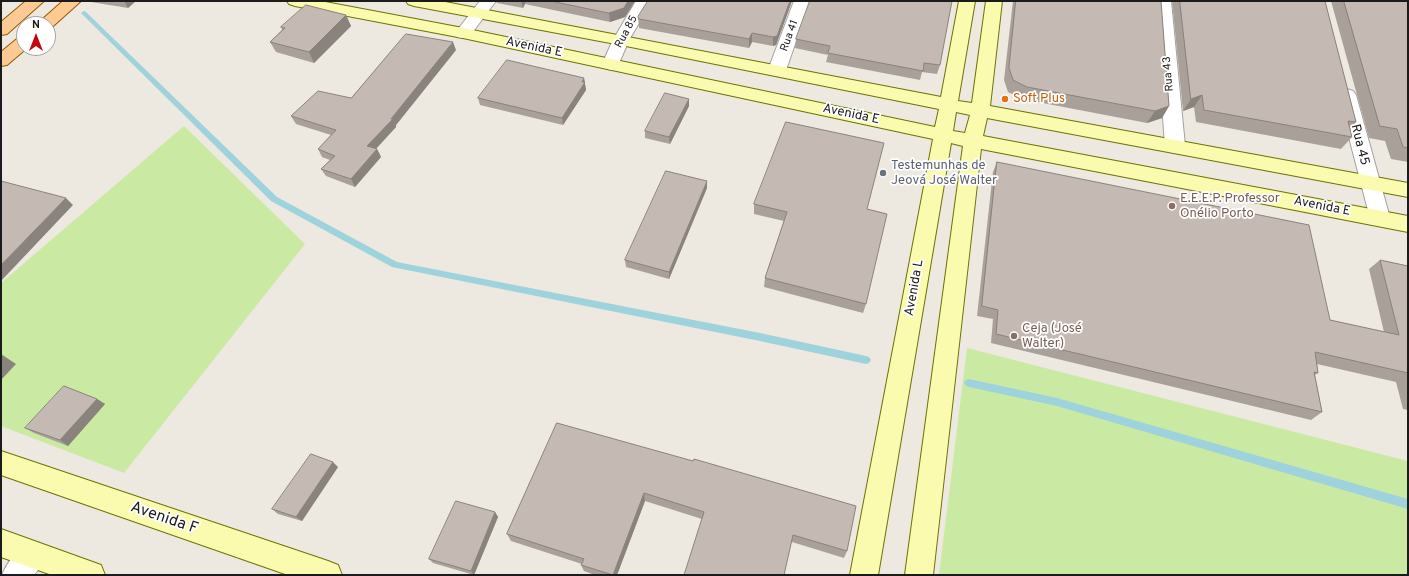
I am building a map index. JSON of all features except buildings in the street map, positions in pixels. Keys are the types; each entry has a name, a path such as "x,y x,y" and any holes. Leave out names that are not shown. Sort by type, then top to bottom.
{"main road":[{"path":"1,30 36,1"},
{"path":"55,16 73,1"},
{"path":"1,61 16,49"}],"street":[{"name":"Avenida E","path":"296,1 324,3 942,135 1408,224"},
{"name":"Avenida E","path":"414,1 483,7 620,40 949,105 1408,190"},
{"name":"Rua 85","path":"611,64 620,40 644,1"},
{"name":"Rua 41","path":"777,70 802,1"},
{"name":"Avenida L","path":"864,575 967,1"},
{"path":"919,575 974,140 980,110 994,1"},
{"name":"Rua 43","path":"1163,1 1175,146"},
{"path":"463,33 483,7"},
{"name":"Rua 45","path":"1342,77 1369,183 1380,218"},
{"name":"Avenida F","path":"1,463 328,575"},
{"path":"1,543 24,565 91,575"}],"green space":[{"path":"184,126 305,244 124,473 1,426 1,283"},
{"path":"967,348 1408,461 1408,575 939,575"}],"waterway":[{"path":"84,13 274,199 395,265 760,337 866,360"},
{"path":"969,383 1057,402 1408,504"}],"place":[{"name":"Soft Plus","path":"1005,99"},
{"name":"Testemunhas de Jeová José Walter","path":"883,173"},
{"name":"E.E.E.P. Professor Onélio Porto","path":"1172,206"},
{"name":"Ceja (José Walter)","path":"1014,336"}]}
